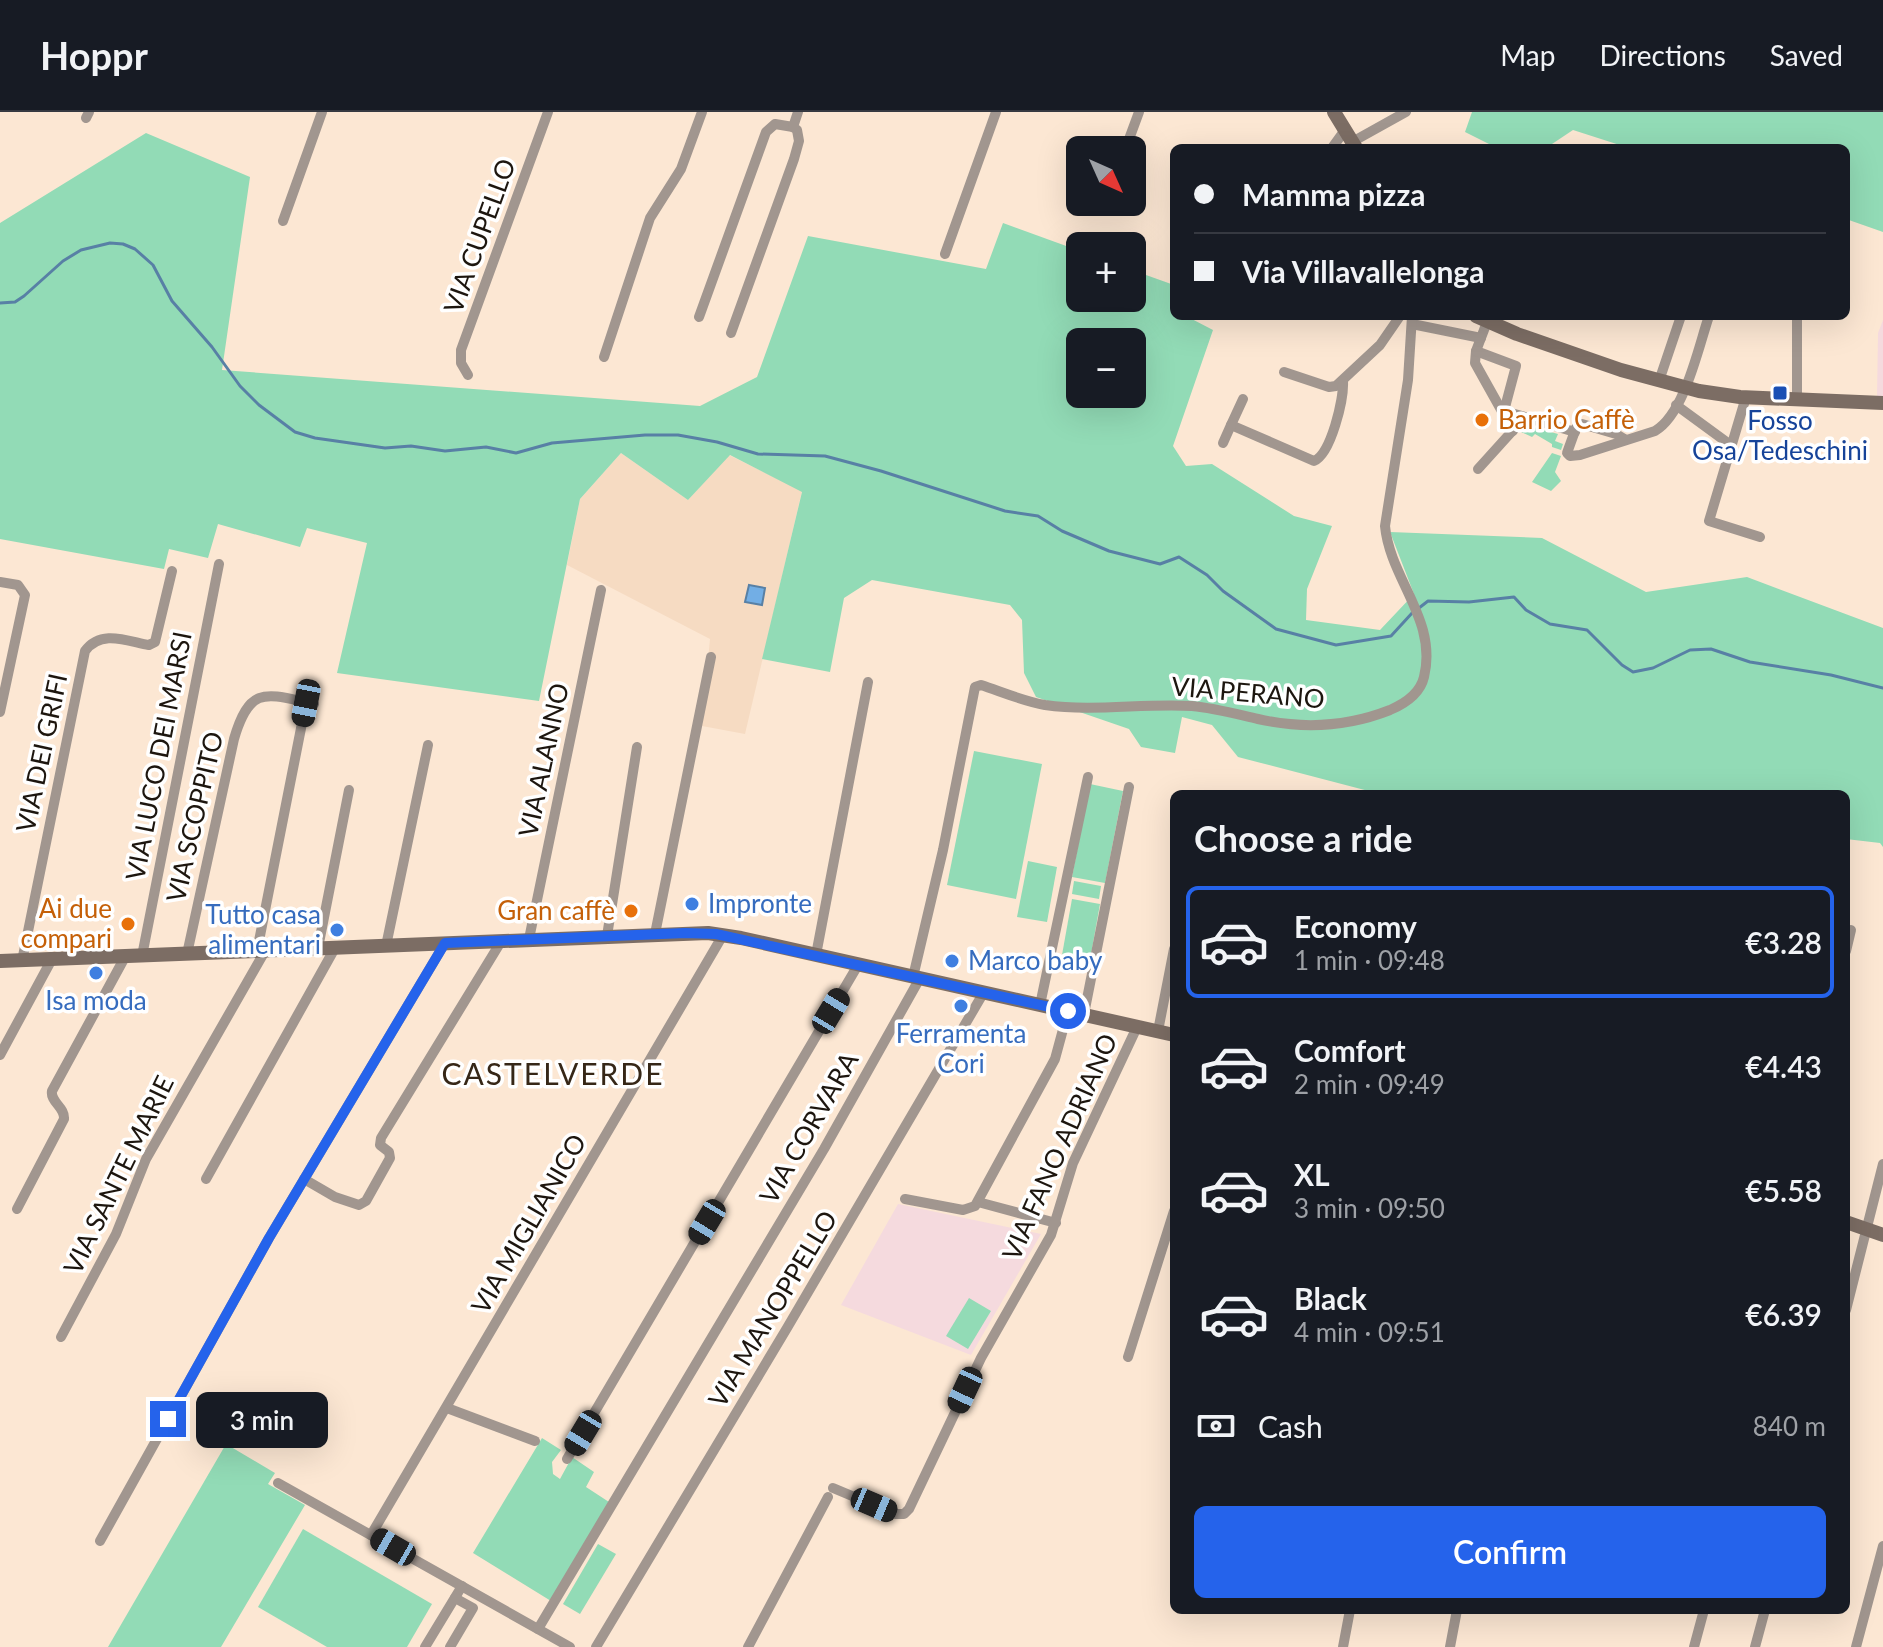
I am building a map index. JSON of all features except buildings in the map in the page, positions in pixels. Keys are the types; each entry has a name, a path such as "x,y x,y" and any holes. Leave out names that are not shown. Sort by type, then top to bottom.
{"street":[{"path":"283,221 322,112"},
{"name":"VIA CUPELLO","path":"468,375 460,360 461,350 548,112"},
{"path":"604,357 650,218 681,169 702,112"},
{"path":"793,127 798,112"},
{"path":"945,254 996,112"},
{"path":"1130,136 1139,112"},
{"path":"1334,112 1351,140 1406,112"},
{"path":"699,317 766,132 775,124 793,127 799,137 793,164 731,333"},
{"path":"1284,372 1329,387 1343,381 1382,343 1397,320"},
{"path":"1412,320 1481,338"},
{"name":"VIA PERANO","path":"974,689 981,685 1048,705 1195,706 1292,725 1343,723 1395,707 1419,688 1424,677 1425,658 1417,609 1389,547 1384,522 1408,380 1412,320"},
{"path":"1482,320 1481,338 1474,360 1513,431"},
{"path":"1485,320 1621,370 1685,387 1746,397 1883,403"},
{"path":"1659,381 1680,320"},
{"path":"1626,440 1586,423 1579,425 1567,451 1568,455 1574,456 1626,440 1662,426 1685,387 1708,320"},
{"path":"1797,320 1797,399"},
{"path":"1476,351 1516,366 1504,411"},
{"path":"1231,425 1310,461 1317,460 1324,454 1330,438 1342,400 1343,381"},
{"path":"1746,397 1709,521 1760,537"},
{"path":"1223,443 1243,399"},
{"path":"1676,405 1732,446"},
{"path":"1504,411 1575,432"},
{"path":"1478,469 1525,417"},
{"name":"VIA LUCO DEI MARSI","path":"142,956 219,564"},
{"name":"VIA DEI GRIFI","path":"22,961 87,648 103,638 149,645 155,642 172,571"},
{"path":"0,582 15,584 23,589 25,597 0,712"},
{"name":"VIA ALANNO","path":"529,939 601,590"},
{"path":"655,934 711,657"},
{"path":"816,955 868,682"},
{"name":"VIA CORVARA","path":"538,1629 824,1149 916,977 968,732 974,689"},
{"name":"VIA SCOPPITO","path":"187,954 234,739 243,712 250,703 267,696 310,704"},
{"name":"VIA SANTE MARIE","path":"61,1337 116,1234 146,1159 261,951 310,704"},
{"path":"386,946 428,745"},
{"path":"607,936 637,747"},
{"path":"1040,1005 1088,777"},
{"path":"1084,1014 1129,787"},
{"path":"318,948 349,790"},
{"path":"1850,934 1851,930"},
{"path":"0,961 655,934 723,935 1170,1034"},
{"name":"VIA MIGLIANICO","path":"371,1535 723,935"},
{"path":"304,1179 340,1199 359,1205 366,1201 390,1158 389,1152 380,1145 381,1138 502,940"},
{"path":"100,1541 304,1179 445,943"},
{"path":"206,1179 335,948"},
{"path":"17,1209 63,1123 64,1112 52,1097 52,1091 125,957"},
{"path":"0,1055 52,959"},
{"path":"567,1459 858,965"},
{"path":"1158,1031 1170,970"},
{"name":"VIA MANOPPELLO","path":"596,1647 984,992"},
{"path":"905,1199 963,1210 972,1208 978,1202 1058,1054 1068,1011"},
{"name":"VIA FANO ADRIANO","path":"748,1647 830,1492 895,1514 904,1514 909,1509 981,1358 1056,1223 1073,1163 1137,1027"},
{"path":"1850,1294 1883,1164"},
{"path":"978,1202 1056,1223"},
{"path":"1850,1223 1883,1235"},
{"path":"1128,1357 1170,1224"},
{"path":"447,1408 535,1441"},
{"path":"278,1483 570,1647"},
{"path":"1856,1647 1883,1546"},
{"path":"425,1647 462,1586"},
{"path":"450,1647 480,1597"},
{"path":"455,1598 473,1608"},
{"path":"1343,1647 1349,1614"},
{"path":"1450,1647 1456,1614"},
{"path":"1694,1647 1703,1614"},
{"path":"1755,1647 1764,1614"}],"shaded area":[{"path":"1883,320 1883,399 1877,398 1878,333"},
{"path":"621,453 688,500 729,455 802,491 745,734 702,726 710,639 567,565 580,499"},
{"path":"898,1204 1041,1234 971,1355 841,1305"}],"green space":[{"path":"1472,112 1883,112 1883,232 1850,220 1850,144 1617,144 1573,130 1552,144 1489,144 1465,132"},
{"path":"146,133 250,177 222,370 700,406 757,377 808,236 986,269 1003,223 1066,246 1066,312 1146,312 1146,275 1170,284 1170,320 1194,320 1213,330 1173,446 1186,466 1212,464 1294,516 1332,526 1307,589 1306,620 1380,630 1414,594 1390,532 1542,538 1646,592 1747,577 1883,628 1883,847 1880,843 1850,839 1850,790 1365,790 1238,757 1212,725 1182,717 1175,753 1141,747 1129,729 1036,697 1024,673 1022,620 1010,605 872,580 844,598 830,672 762,659 802,492 730,455 688,500 621,453 580,499 539,701 337,673 367,543 307,528 300,547 218,524 208,558 169,549 164,569 0,539 0,223"},
{"path":"1526,425 1558,434 1555,441 1563,444 1561,450 1535,434 1532,437 1519,431"},
{"path":"1552,453 1561,456 1555,472 1561,481 1551,491 1532,482"},
{"path":"974,751 1042,764 1016,899 947,885"},
{"path":"1090,784 1123,791 1105,883 1072,877"},
{"path":"1028,861 1057,867 1047,922 1017,917"},
{"path":"1074,881 1101,886 1099,899 1072,894"},
{"path":"1072,899 1100,904 1090,960 1062,955"},
{"path":"969,1298 991,1311 968,1349 946,1336"},
{"path":"542,1438 561,1450 552,1462 553,1474 560,1479 572,1457 594,1472 586,1487 609,1502 551,1601 473,1553"},
{"path":"226,1444 275,1473 268,1484 305,1505 221,1647 108,1647"},
{"path":"303,1529 432,1604 407,1647 327,1647 258,1607"},
{"path":"598,1544 616,1554 580,1614 563,1604"}],"water":[{"path":"749,585 765,588 762,605 745,602"}],"waterway":[{"path":"0,303 15,302 63,261 81,250 110,243 123,244 135,249 153,265 172,301 212,347 240,386 295,432 315,438 385,448 411,446 445,451 486,447 516,453 552,443 678,435 758,454 825,456 1005,511 1038,516 1062,531 1109,551 1160,564 1179,557 1276,629 1336,645 1391,636 1413,612"},
{"path":"1419,608 1428,601 1469,602 1514,597 1526,610 1550,624 1587,630 1633,672 1653,668 1690,650 1711,649 1750,662 1831,675 1883,688"}],"place":[{"name":"Fosso Osa/Tedeschini","path":"1780,393"},
{"name":"Barrio Caffè","path":"1482,420"},
{"name":"Impronte","path":"692,904"},
{"name":"Gran caffè","path":"631,911"},
{"name":"Ai due compari","path":"128,924"},
{"name":"Tutto casa alimentari","path":"337,930"},
{"name":"Marco baby","path":"952,961"},
{"name":"Isa moda","path":"96,973"},
{"name":"Ferramenta Cori","path":"961,1006"}],"district":[{"name":"CASTELVERDE","path":"553,1075"}],"route":[{"path":"168,1419 269,1238 445,943 716,934 1068,1011"}]}
